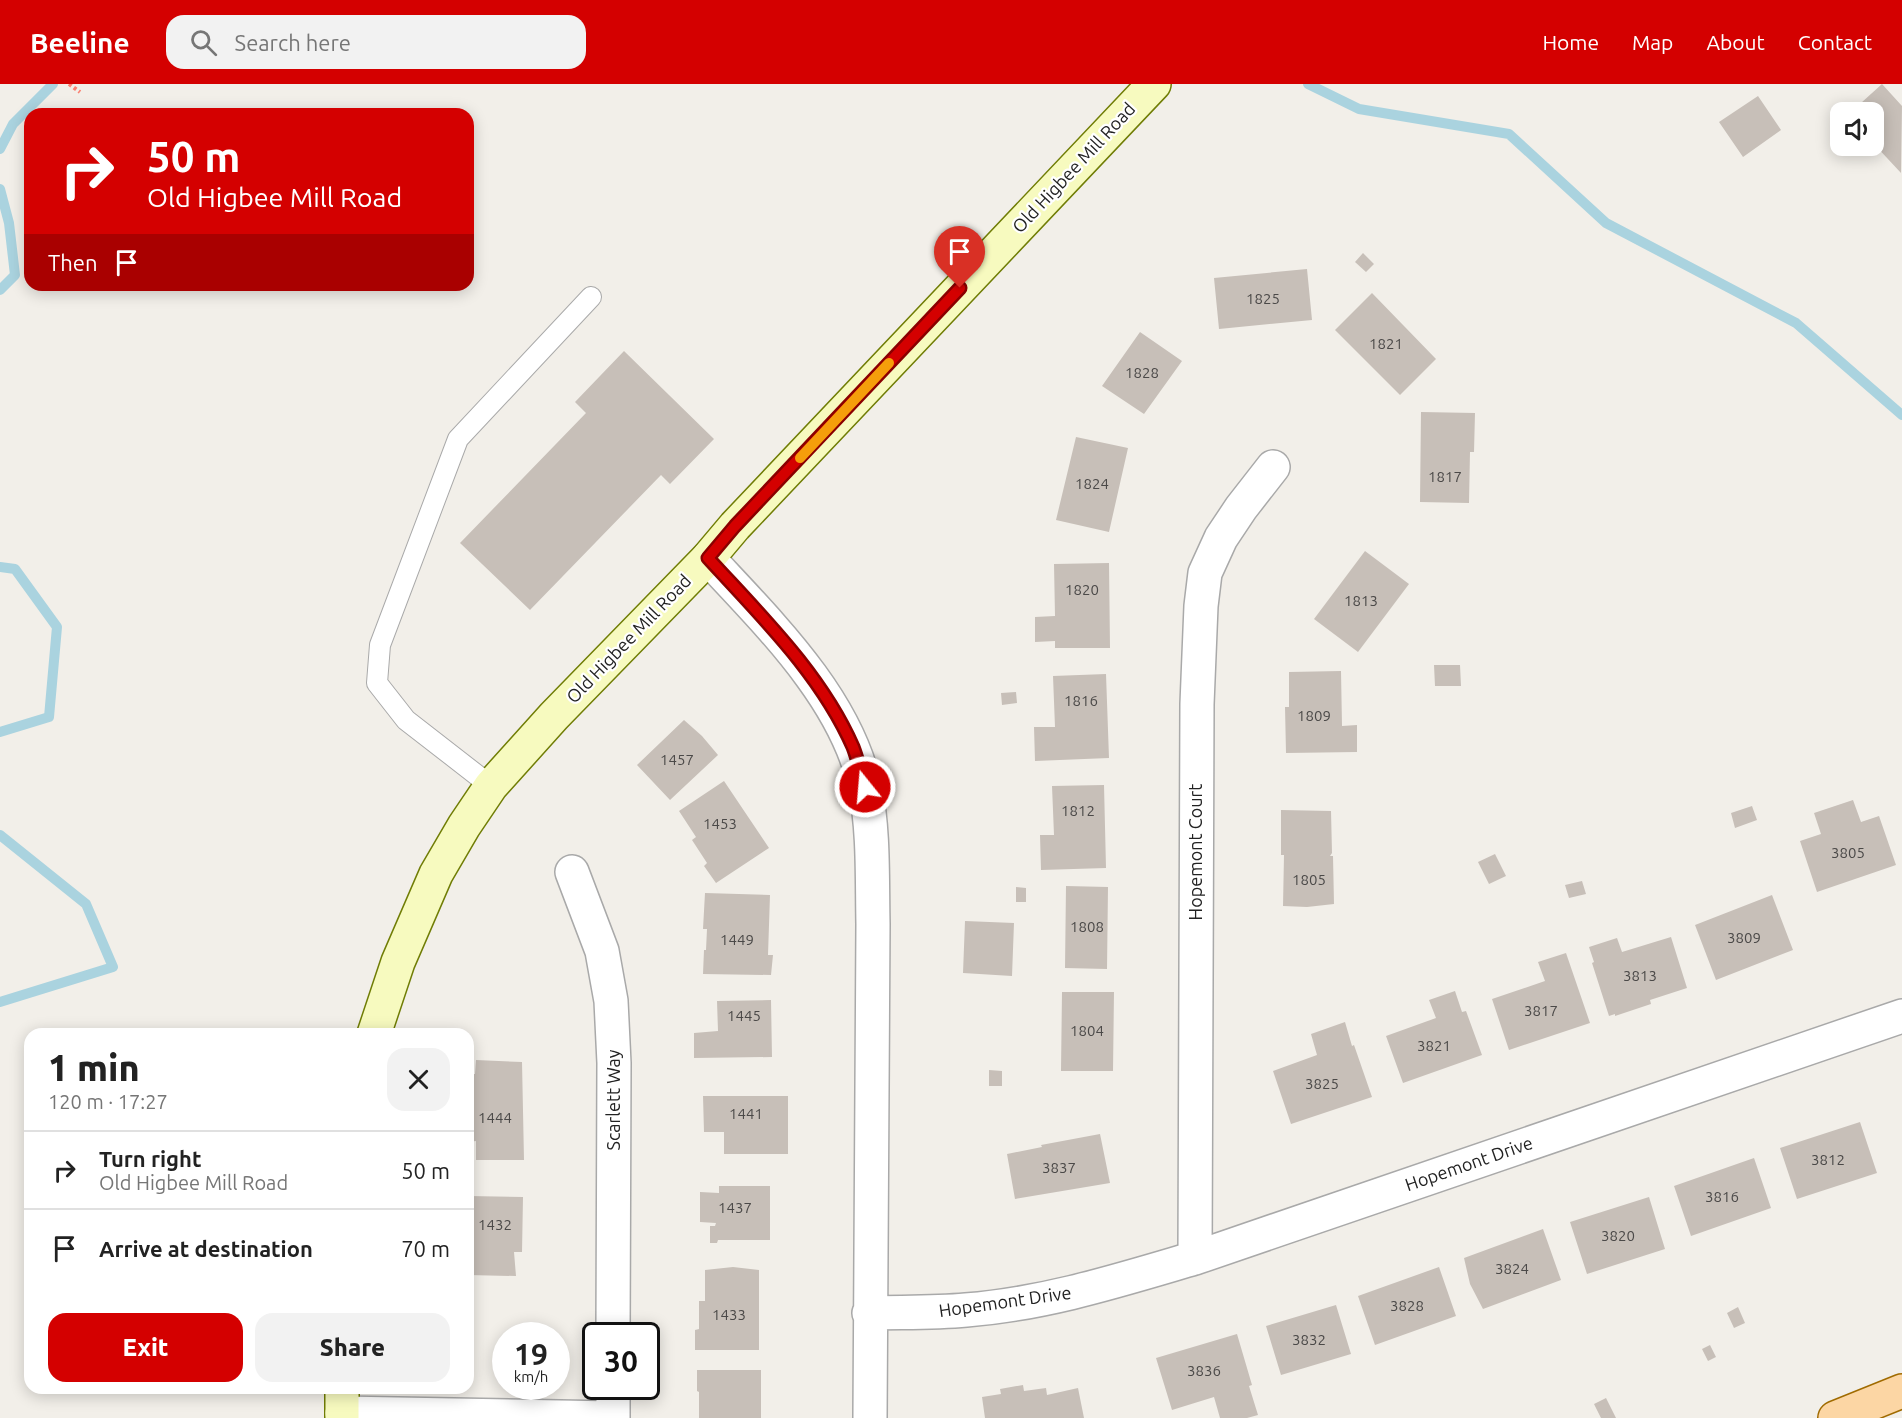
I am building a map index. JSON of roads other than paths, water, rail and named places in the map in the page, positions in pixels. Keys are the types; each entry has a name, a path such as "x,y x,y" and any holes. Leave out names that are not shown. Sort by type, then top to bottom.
{"main road":[{"path":"1835,1418 1902,1391"}],"street":[{"name":"Old Higbee Mill Road","path":"376,1028 398,962 435,874 491,786 554,716 708,558 743,518 1154,84"},
{"name":"Hopemont Court","path":"1195,1258 1197,704 1201,606 1205,573 1221,538 1273,467"},
{"path":"708,558 808,672 833,709 853,748 865,787 872,844 873,924 870,1418"},
{"name":"Scarlett Way","path":"572,872 602,951 611,1001 615,1062 613,1322"},
{"name":"Hopemont Drive","path":"869,1313 967,1310 1082,1291 1195,1258 1902,1016"},
{"path":"342,1406 613,1418 613,1400"}],"lane":[{"path":"491,786 406,720 377,682 380,645 458,439 591,297"}],"waterway":[{"path":"29,108 53,84"},
{"path":"1308,84 1359,109 1509,134 1606,223 1796,323 1902,415"},
{"path":"0,149 13,124 24,113"},
{"path":"0,189 9,223 15,275 0,290"},
{"path":"0,567 15,569 57,627 49,717 0,732"},
{"path":"0,835 86,904 113,967 0,1002"}]}
